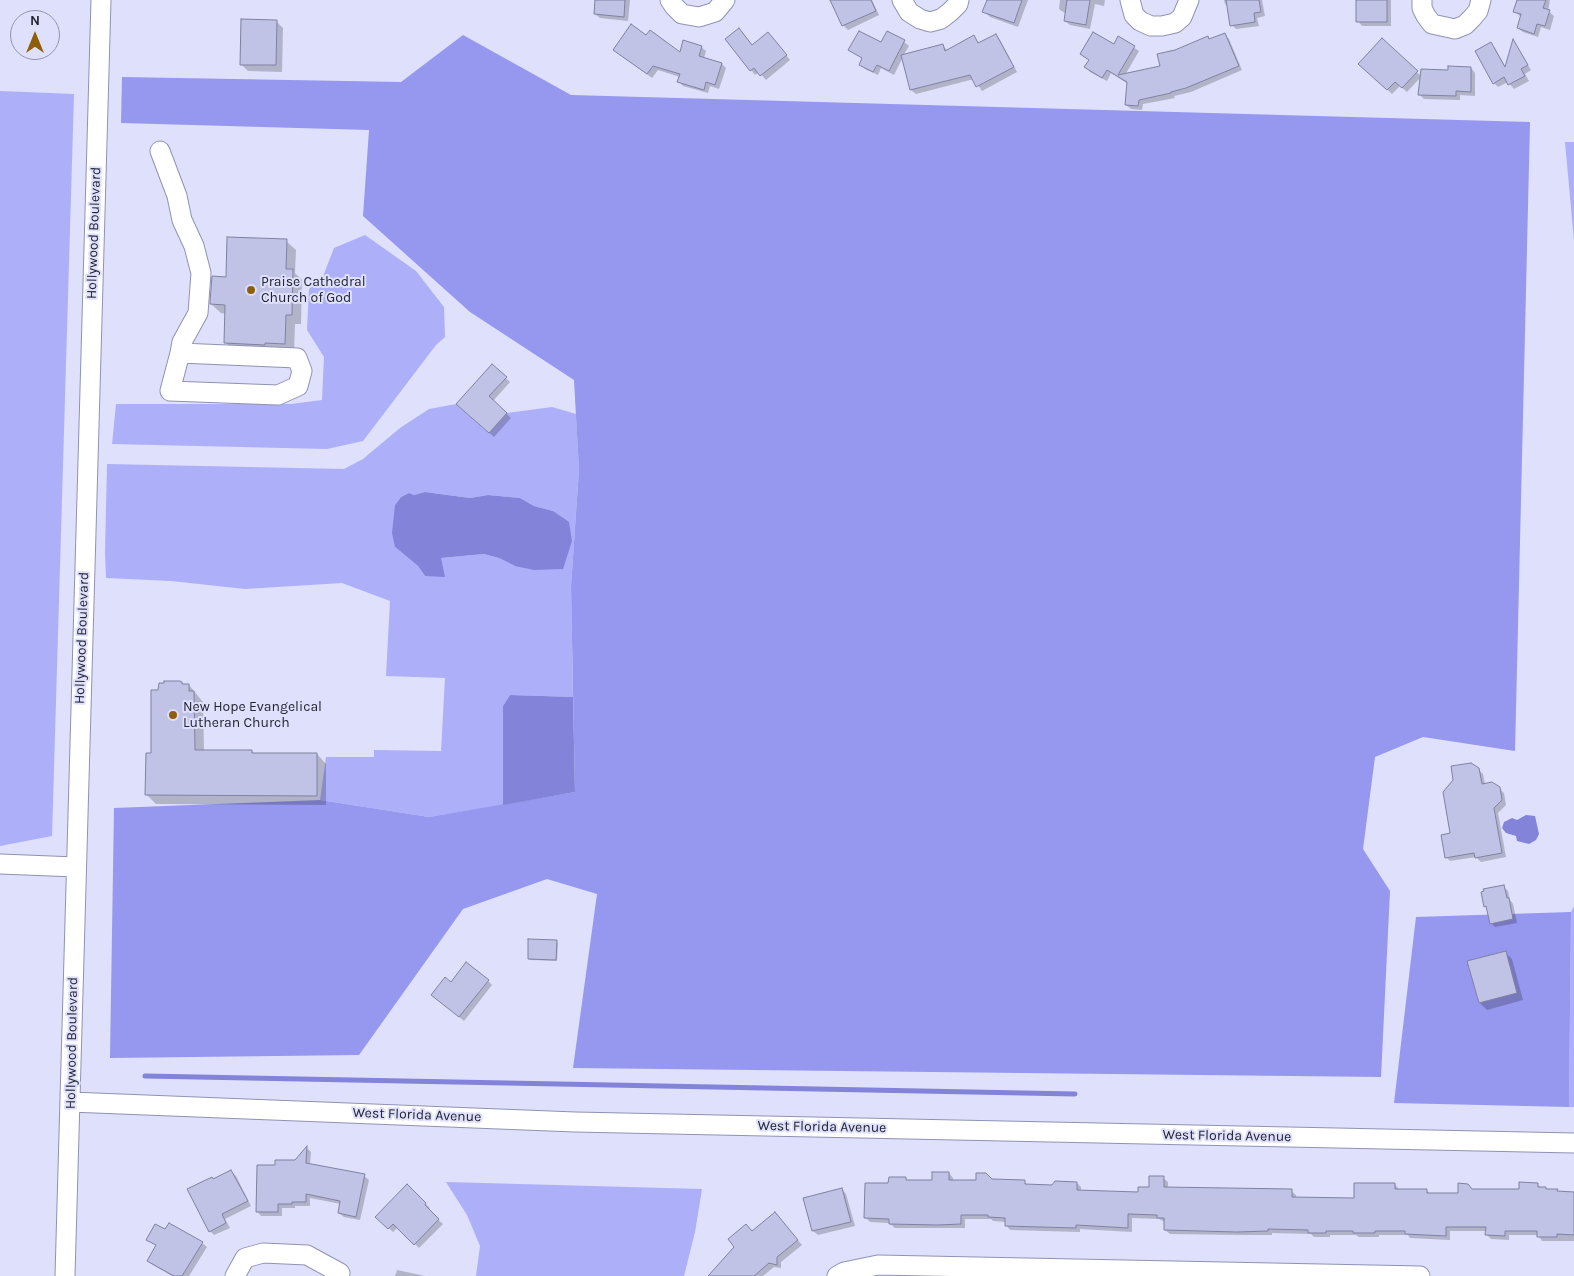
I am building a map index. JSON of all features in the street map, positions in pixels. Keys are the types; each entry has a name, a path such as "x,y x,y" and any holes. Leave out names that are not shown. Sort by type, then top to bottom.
{"street":[{"name":"Hollywood Boulevard","path":"65,1276 101,0"},
{"path":"670,0 682,14 699,18 715,12 725,0"},
{"path":"902,0 908,12 930,22 941,19 958,4 959,0"},
{"path":"1130,0 1134,15 1140,21 1151,26 1175,23 1182,18 1189,0"},
{"path":"1422,0 1422,8 1432,24 1455,29 1465,25 1472,18 1478,10 1481,0"},
{"path":"160,151 177,196 182,220 194,246 202,273 198,313 182,342 170,391 278,395 298,386 302,371 297,358 180,353"},
{"path":"0,864 76,867"},
{"name":"West Florida Avenue","path":"70,1102 574,1122 1574,1143"},
{"path":"235,1276 245,1258 264,1253 307,1254 340,1273"},
{"path":"837,1276 844,1272 878,1265 1197,1274 1420,1276"}],"shaded area":[{"path":"463,35 571,95 1530,122 1515,751 1423,737 1375,757 1363,849 1390,891 1381,1077 573,1068 597,894 547,879 463,909 359,1055 110,1058 114,808 320,800 429,817 575,792 571,586 579,470 574,380 470,312 363,216 369,130 121,123 122,77 401,82"},
{"path":"0,91 74,94 52,836 0,846"},
{"path":"1565,142 1574,142 1574,241"},
{"path":"365,235 416,271 444,307 445,337 436,345 363,441 327,449 112,444 116,404 291,404 322,400 324,357 307,330 309,289 322,279 334,248"},
{"path":"456,404 489,433 507,413 552,407 576,414 579,470 571,586 573,697 510,695 503,706 503,805 429,817 320,800 326,757 374,757 374,750 441,751 445,678 386,676 390,601 342,583 245,589 171,581 106,578 105,553 107,464 344,469 363,459 400,428 429,409","holes":["425,492 470,498 488,495 520,498 534,506 553,511 515,566 499,558 484,554 441,558 425,576 418,566 395,547 395,505 401,497 409,493 414,495"]},
{"path":"425,492 470,498 488,495 520,498 534,506 553,511 569,522 572,541 563,569 534,570 515,566 499,558 484,554 441,558 445,577 425,576 418,566 395,547 392,533 395,505 401,497 409,493 414,495"},
{"path":"510,695 573,697 575,792 503,805 503,706"},
{"path":"1526,815 1535,816 1539,834 1536,840 1529,844 1517,841 1516,836 1506,833 1502,828 1504,822 1512,818 1517,820"},
{"path":"1574,906 1574,1107 1569,1107 1571,912"},
{"path":"1571,912 1569,1107 1394,1103 1416,917"},
{"path":"446,1182 702,1189 695,1232 684,1276 476,1276 480,1246 467,1215"}],"building":[{"path":"595,0 625,0 624,17 594,14"},
{"path":"830,0 871,0 876,11 842,26"},
{"path":"987,0 1022,0 1014,23 982,12"},
{"path":"1067,0 1090,0 1086,25 1064,21"},
{"path":"1226,0 1259,0 1261,12 1254,13 1255,22 1230,26"},
{"path":"1356,0 1387,0 1387,22 1356,22"},
{"path":"1517,0 1546,0 1543,8 1550,10 1545,26 1537,24 1534,34 1517,28 1521,14 1513,12"},
{"path":"241,19 277,20 276,65 240,65"},
{"path":"631,24 646,35 650,30 680,52 683,40 702,46 699,56 722,63 715,85 706,82 704,90 677,82 680,74 653,66 647,74 613,50"},
{"path":"739,28 752,45 768,32 787,55 760,76 754,68 750,71 725,39"},
{"path":"859,31 881,42 887,31 905,40 889,71 877,65 873,72 859,65 862,58 848,50"},
{"path":"1093,32 1114,44 1118,36 1135,46 1118,75 1160,66 1157,54 1175,50 1208,36 1209,39 1225,33 1239,66 1186,88 1139,100 1138,106 1125,105 1127,82 1107,70 1102,78 1084,67 1089,60 1080,54"},
{"path":"996,34 1014,67 976,87 970,75 910,90 901,55 943,44 945,51 974,35 978,43"},
{"path":"1382,38 1418,71 1402,88 1395,82 1387,90 1358,64"},
{"path":"1513,39 1528,65 1521,69 1525,76 1508,85 1504,77 1493,84 1475,51 1491,42 1505,67"},
{"path":"1448,66 1471,67 1471,92 1456,91 1456,96 1418,95 1421,69 1448,70"},
{"name":"Praise Cathedral Church of God","path":"227,237 287,239 286,269 293,269 292,315 286,315 285,344 224,343 225,305 210,304 210,302 212,276 226,277"},
{"path":"492,364 507,377 489,396 507,413 489,433 456,404"},
{"name":"New Hope Evangelical Lutheran Church","path":"164,681 180,681 182,684 189,684 189,691 194,691 195,750 252,750 252,753 317,753 317,796 145,795 146,753 151,753 151,690 158,690 159,683 164,683"},
{"path":"1471,763 1479,768 1482,784 1492,782 1500,787 1502,800 1494,808 1502,853 1475,858 1474,853 1445,858 1441,835 1450,833 1443,792 1453,780 1451,766"},
{"path":"1504,885 1507,898 1509,898 1513,919 1490,924 1481,892 1484,891 1483,889"},
{"path":"528,939 557,940 556,960 528,959"},
{"path":"1506,951 1517,993 1479,1003 1467,961"},
{"path":"466,962 489,980 459,1017 431,995 445,977 451,982"},
{"path":"307,1146 306,1163 365,1174 356,1217 338,1213 340,1201 306,1194 306,1202 278,1204 278,1212 256,1212 257,1165 275,1165 275,1160 295,1160"},
{"path":"231,1170 248,1201 222,1214 226,1223 209,1232 187,1189"},
{"path":"932,1172 949,1172 949,1180 976,1180 976,1173 986,1173 992,1179 1025,1180 1025,1184 1052,1185 1055,1181 1077,1182 1077,1190 1138,1192 1138,1187 1149,1187 1149,1176 1164,1176 1164,1187 1292,1189 1292,1197 1354,1198 1354,1183 1395,1183 1395,1189 1427,1189 1427,1193 1458,1193 1458,1183 1468,1184 1472,1189 1519,1189 1519,1182 1538,1183 1538,1187 1546,1187 1546,1189 1574,1192 1574,1235 1557,1234 1557,1237 1537,1237 1537,1231 1505,1231 1505,1236 1485,1235 1486,1227 1446,1227 1446,1236 1405,1234 1405,1231 1353,1233 1353,1231 1326,1231 1326,1233 1308,1233 1308,1230 1268,1229 1268,1231 1237,1232 1164,1230 1164,1218 1157,1218 1157,1215 1128,1214 1128,1228 1076,1225 1076,1228 1005,1226 1005,1218 988,1217 988,1215 961,1215 961,1224 938,1225 889,1224 889,1219 864,1218 865,1183 888,1183 889,1177 906,1177 906,1180 932,1180"},
{"path":"407,1184 439,1219 414,1245 393,1224 388,1229 375,1217"},
{"path":"842,1188 851,1222 812,1231 803,1198"},
{"path":"775,1212 798,1240 777,1257 777,1265 769,1263 754,1276 708,1276 734,1247 728,1239 746,1224 752,1231"},
{"path":"169,1223 203,1242 182,1276 174,1276 147,1261 156,1245 146,1240 155,1224 165,1229"}],"waterway":[{"path":"145,1076 1075,1094"}],"place":[{"name":"Praise Cathedral Church of God","path":"251,290"},
{"name":"New Hope Evangelical Lutheran Church","path":"173,715"}]}
